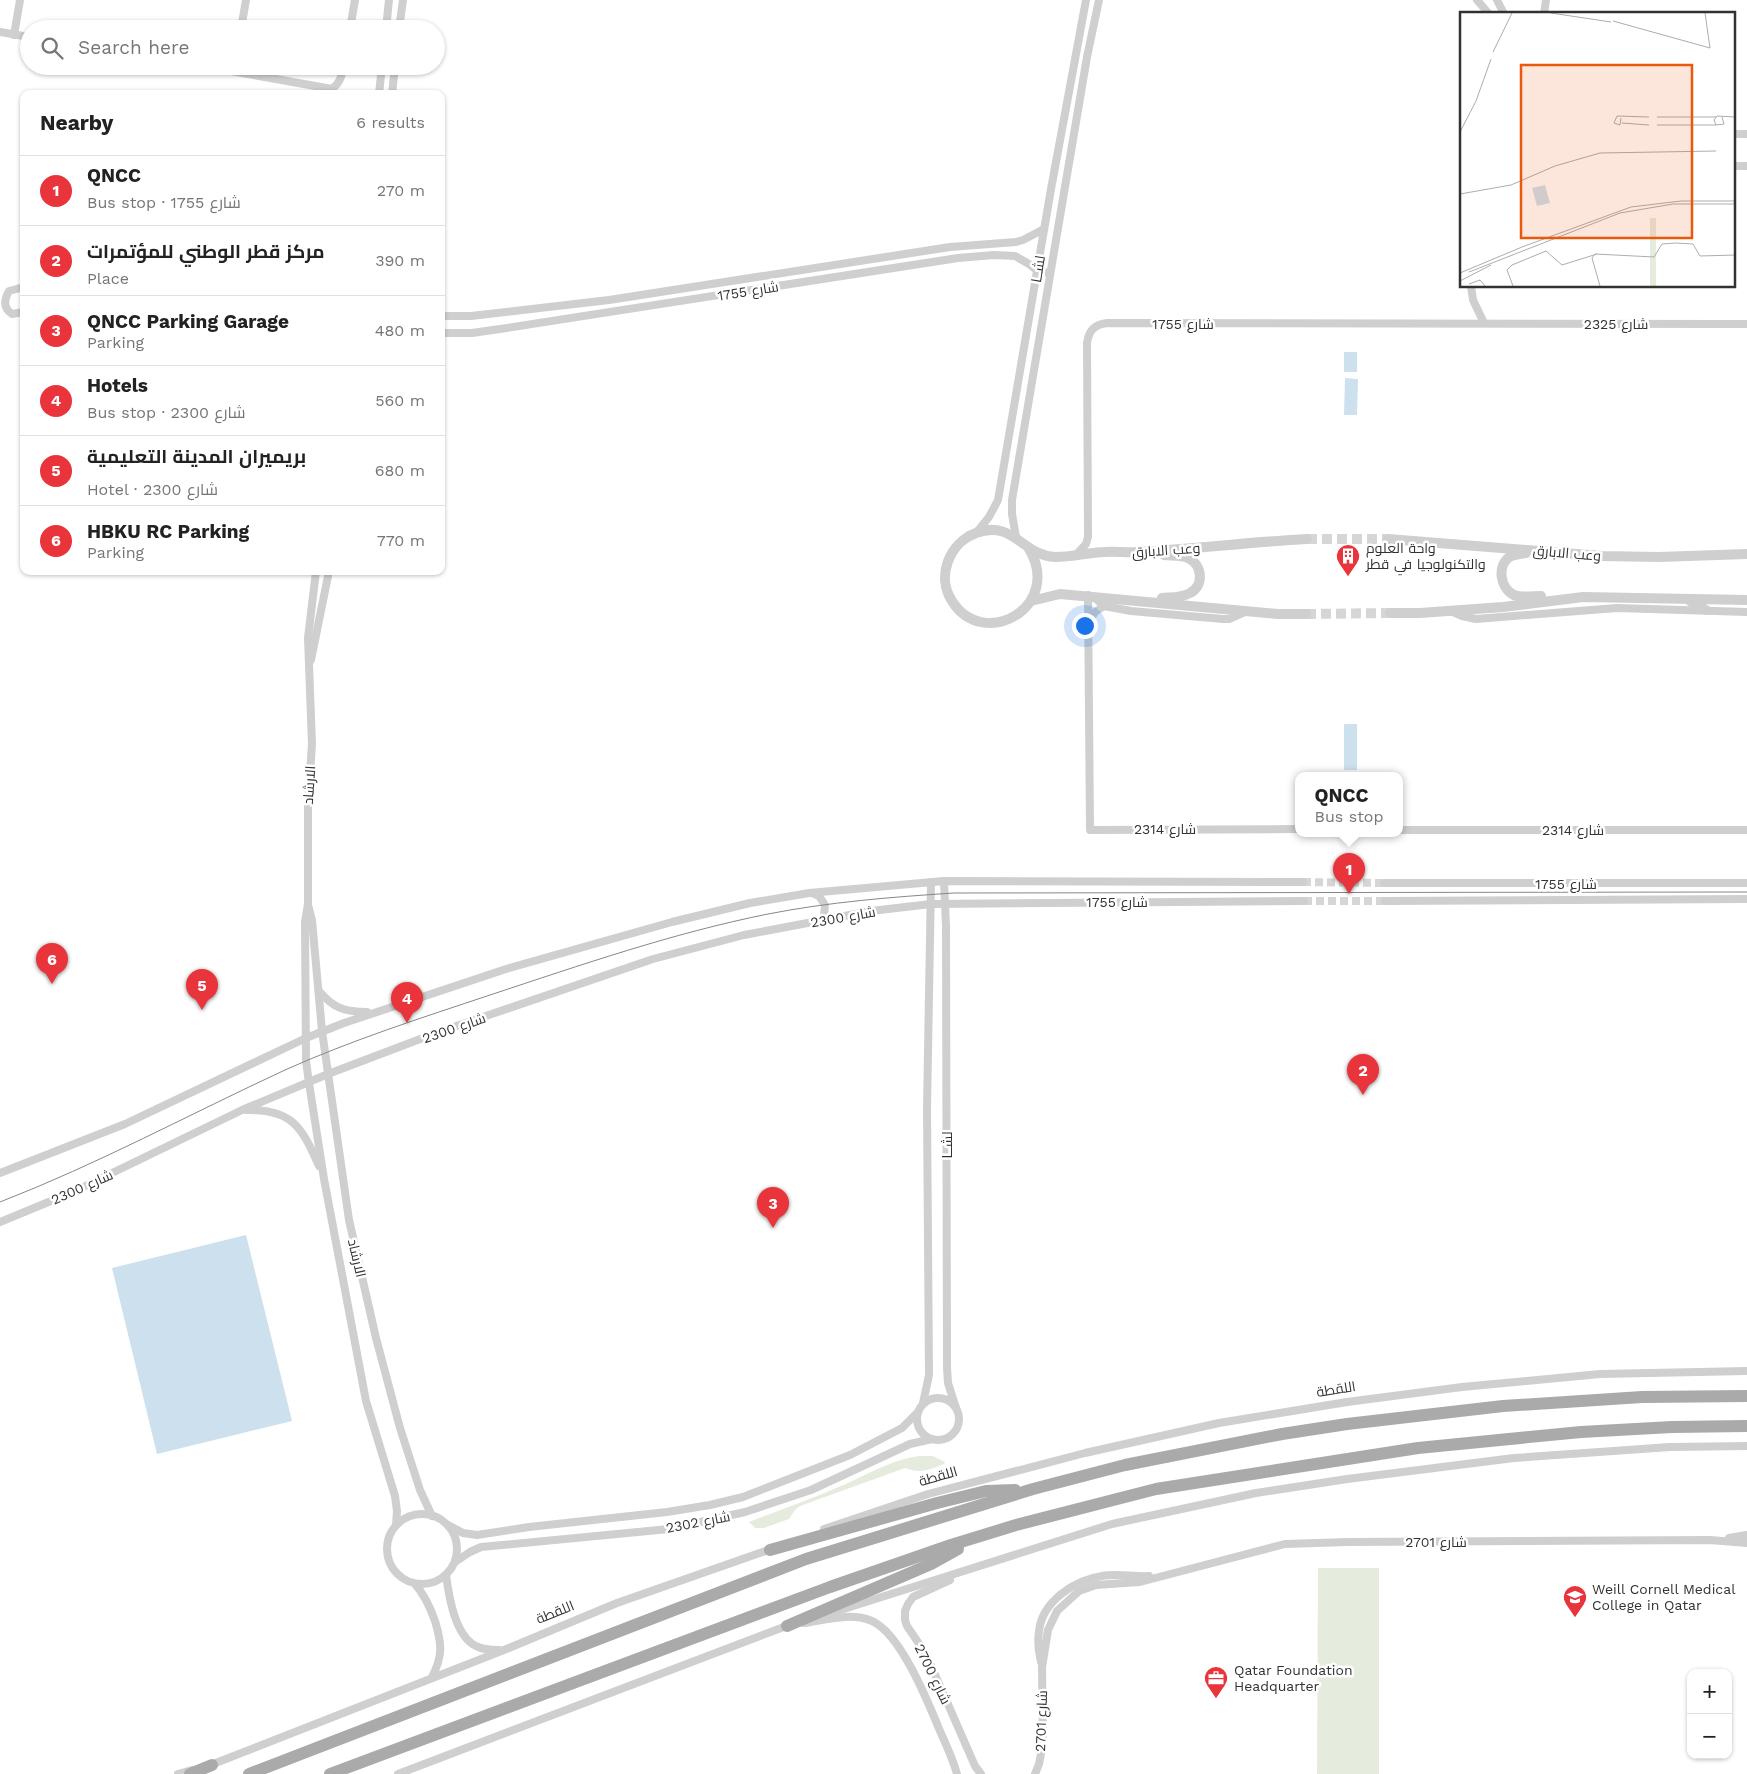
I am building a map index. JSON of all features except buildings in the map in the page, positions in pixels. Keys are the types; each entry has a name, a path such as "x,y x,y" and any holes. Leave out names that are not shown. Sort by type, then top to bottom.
{"main road":[{"path":"249,1774 806,1559 1033,1489 1125,1465 1282,1434 1347,1424 1513,1405 1642,1397 1747,1396"},
{"path":"330,1774 830,1587 951,1545 1016,1525 1156,1490 1418,1448 1598,1431 1672,1427 1747,1426"},
{"path":"770,1550 986,1491 1033,1489"},
{"path":"787,1626 931,1564 987,1534"},
{"path":"190,1774 212,1764"}],"street":[{"path":"14,35 20,0"},
{"path":"243,20 246,0"},
{"path":"352,20 355,0"},
{"path":"387,20 389,0"},
{"path":"401,20 403,0"},
{"name":"لشــا","path":"976,533 989,518 998,500 1044,229 1086,0"},
{"name":"لشــا","path":"1016,538 1012,500 1087,57 1099,0"},
{"path":"1477,0 1487,12"},
{"path":"1497,0 1503,12"},
{"path":"0,32 20,36"},
{"path":"263,75 332,89 337,85 342,75"},
{"path":"379,90 381,75"},
{"path":"392,90 394,75"},
{"path":"1734,134 1747,134"},
{"path":"1734,166 1747,166"},
{"name":"شارع 1755","path":"445,316 471,316 609,300 950,247 1016,242 1044,229"},
{"name":"شارع 1755","path":"445,333 500,330 958,258 994,255 1015,256 1038,271 1050,273"},
{"path":"20,288 9,291 4,300 6,307 12,314 20,313"},
{"path":"1471,288 1472,300 1484,323"},
{"name":"شارع 1755","path":"1088,537 1087,343 1090,331 1096,325 1106,323 1484,323"},
{"name":"شارع 2325","path":"1484,323 1747,324"},
{"path":"986,530 997,531 1016,538 1028,548 1036,564 1038,584 1031,601 1016,616 1001,622 986,623 972,618 958,609 952,601 945,581 947,561 959,544 976,533 986,530"},
{"path":"1088,537 1094,548 1104,552"},
{"path":"1073,557 1083,548 1088,537"},
{"name":"وعب الابارق","path":"1028,548 1045,556 1073,557 1104,552 1136,552 1307,539"},
{"name":"وعب الابارق","path":"1388,539 1632,557 1747,554"},
{"path":"1545,551 1517,554 1508,558 1501,575 1506,589 1518,596 1747,600"},
{"path":"1136,552 1187,558 1197,566 1200,577 1194,590 1183,596 1136,600"},
{"name":"الارشاد","path":"316,575 308,638 312,744 308,801 308,904 305,922 308,1083 366,1401 395,1496 396,1526"},
{"name":"الارشاد","path":"310,666 328,575"},
{"path":"1031,601 1052,595 1091,596 1306,614"},
{"path":"1091,596 1104,606 1131,611 1229,619 1248,610"},
{"path":"1088,624 1091,596"},
{"path":"1390,614 1450,611 1583,597"},
{"path":"1682,598 1706,610"},
{"path":"1088,624 1095,612 1104,606"},
{"path":"1450,611 1476,619 1617,608 1747,612"},
{"name":"شارع 2314","path":"1088,624 1090,830 1295,829"},
{"name":"شارع 2314","path":"1403,830 1747,830"},
{"name":"لشــا","path":"944,881 946,904 946,1368 948,1383 956,1408"},
{"name":"لشــا","path":"923,1404 929,1375 927,1108 931,882"},
{"name":"شارع 1755","path":"931,882 1303,882"},
{"name":"شارع 2300","path":"0,1173 125,1124 322,1031 506,969 672,922 750,903 809,893 931,882"},
{"name":"شارع 1755","path":"1384,883 1747,883"},
{"path":"809,893 823,900 826,911 821,921"},
{"name":"شارع 1755","path":"1385,901 1747,899"},
{"name":"شارع 1755","path":"931,904 1304,901"},
{"name":"الارشاد","path":"308,904 312,916 322,1031 349,1220 376,1338 409,1457 420,1490 432,1516"},
{"name":"شارع 2300","path":"0,1222 75,1191 242,1110 328,1074 436,1034 653,959 744,936 871,911 931,904"},
{"path":"320,991 328,1001 341,1010 374,1012"},
{"name":"الارشاد","path":"242,1110 269,1111 289,1120 306,1136 324,1179"},
{"name":"اللقطة","path":"178,1774 212,1764 504,1650 617,1603 770,1550 829,1527 928,1494 1085,1453 1219,1423 1347,1402 1462,1387 1600,1374 1747,1371"},
{"path":"934,1398 940,1398 952,1403 956,1408 959,1420 955,1432 944,1439 932,1440 921,1432 918,1426 917,1413 923,1404 934,1398"},
{"name":"شارع 2302","path":"448,1525 463,1533 477,1535 710,1505 743,1497 850,1455 893,1434 909,1423 917,1413"},
{"name":"شارع 2302","path":"455,1562 481,1547 669,1529 745,1512 811,1490 905,1446 932,1440"},
{"path":"398,1774 787,1626 1112,1524 1256,1493 1347,1479 1514,1458 1670,1447 1747,1446"},
{"path":"423,1514 432,1516 448,1525 457,1542 457,1552 455,1562 446,1576 431,1583 415,1584 405,1580 396,1573 390,1564 387,1544 390,1534 396,1526 404,1519 423,1514"},
{"name":"شارع 2701","path":"1710,1540 1747,1535"},
{"name":"شارع 2701","path":"1035,1774 1043,1744 1042,1667 1038,1647 1039,1630 1046,1609 1072,1586 1085,1580 1103,1575 1166,1576 1285,1544 1300,1543 1710,1540 1747,1543"},
{"name":"شارع 2700","path":"980,1774 926,1654 907,1626 905,1611 913,1597 921,1592 991,1562"},
{"path":"446,1576 448,1594 455,1616 465,1636 477,1647 484,1650 504,1650"},
{"path":"415,1584 429,1605 441,1640 440,1659 432,1678"},
{"name":"شارع 2700","path":"787,1626 853,1617 873,1622 884,1629 914,1674 957,1774"}],"shaded area":[{"path":"920,1456 933,1456 945,1462 934,1468 924,1470 915,1471 905,1468 800,1506 789,1519 764,1528 755,1528 749,1522 830,1491 900,1460"},
{"path":"1318,1568 1379,1568 1379,1774 1317,1774"}],"water":[{"path":"1344,352 1357,352 1357,372 1344,372"},
{"path":"1345,378 1358,379 1357,415 1344,415"},
{"path":"1344,724 1357,724 1357,770 1344,770"},
{"path":"246,1235 292,1421 157,1454 112,1268"}],"tunnel":[{"path":"1307,539 1388,539"},
{"path":"1306,614 1390,613"},
{"path":"1303,882 1384,883"},
{"path":"1304,901 1385,901"}],"tram line":[{"path":"0,1202 73,1172 285,1070 361,1039 628,950 697,930 768,914 861,900 954,893 1747,892"}],"place":[{"name":"واحة العلوم والتكنولوجيا في قطر","path":"1348,577"},
{"name":"QNCC","path":"1349,894"},
{"name":"HBKU RC Parking","path":"52,984"},
{"name":"بريميران المدينة التعليمية","path":"202,1010"},
{"name":"Hotels","path":"407,1023"},
{"name":"مركز قطر الوطني للمؤتمرات","path":"1363,1095"},
{"name":"QNCC Parking Garage","path":"773,1228"},
{"name":"Weill Cornell Medical College in Qatar","path":"1575,1618"},
{"name":"Qatar Foundation Headquarter","path":"1216,1699"}]}
